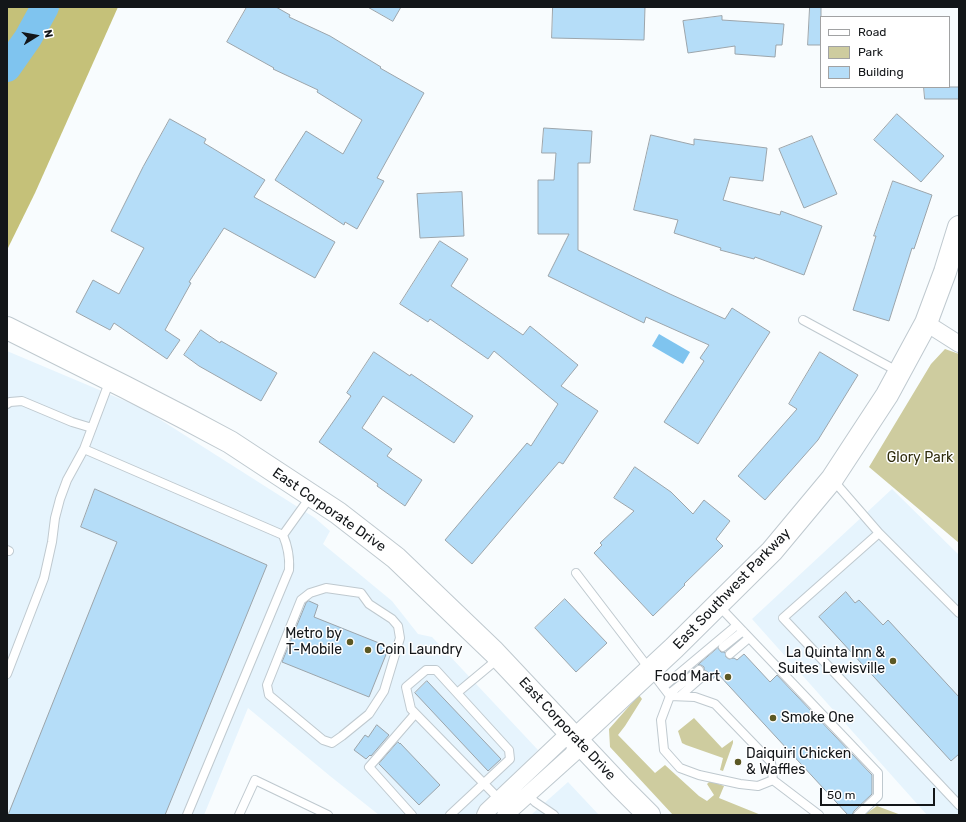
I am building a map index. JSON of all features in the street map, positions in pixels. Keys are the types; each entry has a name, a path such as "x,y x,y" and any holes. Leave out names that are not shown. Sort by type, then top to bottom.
{"main road":[{"name":"East Southwest Parkway","path":"576,739 651,670 772,552 832,479 887,395 926,323 946,272 959,227"},
{"name":"East Corporate Drive","path":"7,328 110,379 230,442 338,513 396,558 499,658 649,815"}],"street":[{"path":"926,323 959,344"},
{"path":"485,815 499,799 563,739 576,739 574,753 505,815"}],"lane":[{"path":"803,320 900,372"},
{"path":"7,674 44,578 60,499 67,480 84,449 110,379"},
{"path":"7,404 10,402 22,401 72,422 92,428"},
{"path":"84,449 284,535 288,546 290,558 289,570 187,815"},
{"path":"832,479 879,533 959,613"},
{"path":"284,535 311,495"},
{"path":"879,533 783,618 959,805"},
{"path":"576,573 669,695"},
{"path":"326,588 361,593 369,604 392,619 398,626 400,638 384,691 369,714 342,736 332,742 323,740 269,695 267,686 301,600 310,592 326,588"},
{"path":"718,605 878,774 878,796 858,815"},
{"path":"664,687 736,625"},
{"path":"724,647 746,634"},
{"path":"730,654 746,634"},
{"path":"457,693 499,658"},
{"path":"450,815 484,784 510,759 509,750 436,670 426,670 406,687 411,709 415,714 484,784 499,799"},
{"path":"680,696 701,673 669,695 661,720 664,750 680,768 699,775 740,784 758,786 773,780"},
{"path":"669,695 694,697 715,704 771,762 773,780 818,815"},
{"path":"412,815 369,767 415,714"},
{"path":"239,815 255,780 328,815"},
{"path":"528,795 549,814"}],"shaded area":[{"path":"7,7 118,7 35,193 7,250"},
{"path":"7,351 142,408 315,518 330,531 323,544 392,601 418,634 432,637 538,750 474,815 379,815 248,708 204,815 7,815"},
{"path":"892,489 959,555 959,815 927,815 752,619"},
{"path":"568,782 599,815 531,815"}],"green space":[{"name":"Glory Park","path":"945,349 959,354 959,543 869,467 931,364"},
{"path":"639,695 642,699 618,735 655,773 665,765 699,796 707,801 714,795 707,784 710,781 724,786 719,798 761,815 673,815 610,747 609,729"},
{"path":"694,718 722,748 733,740 723,771 720,770 723,758 682,743 678,731"},
{"path":"877,806 901,815 864,815"}],"water":[{"path":"659,334 690,352 683,364 652,346"}],"building":[{"path":"247,7 276,7 290,15 289,17 330,36 381,67 380,68 424,93 377,178 384,181 357,229 345,222 344,225 275,180 306,131 343,154 362,120 317,92 318,90 273,69 274,68 227,42"},
{"path":"368,7 401,7 393,21"},
{"path":"553,7 645,7 644,40 552,38"},
{"path":"810,7 821,7 820,45 808,45"},
{"path":"722,16 722,20 784,24 782,45 776,45 775,57 735,54 735,46 688,53 683,21"},
{"path":"959,87 959,99 925,99 924,88"},
{"path":"897,114 944,156 921,182 874,140"},
{"path":"170,119 206,139 204,143 265,180 254,197 335,242 315,278 224,228 189,282 191,283 165,330 180,340 167,359 114,323 110,330 76,312 93,280 119,294 144,248 111,231 143,167"},
{"path":"544,128 592,131 590,163 578,163 578,250 725,319 732,308 770,332 698,444 664,422 704,361 700,358 709,345 646,317 644,323 548,276 569,234 538,234 538,180 554,180 556,153 542,153"},
{"path":"651,135 694,145 694,139 767,148 763,181 730,177 723,200 780,215 781,211 822,226 804,275 755,257 754,259 720,250 721,248 674,233 678,220 634,210"},
{"path":"812,136 837,194 804,208 779,149"},
{"path":"893,181 932,195 914,249 912,248 889,321 853,310 876,236 874,236"},
{"path":"462,192 464,236 420,238 417,194"},
{"path":"440,241 468,259 451,286 523,335 530,326 578,365 561,386 598,411 563,464 559,462 472,564 445,540 527,443 531,446 558,404 494,351 488,359 430,319 428,322 400,304"},
{"path":"201,330 220,343 221,341 277,373 261,401 199,366 184,355"},
{"path":"374,352 410,376 411,374 473,416 454,443 383,396 362,428 392,449 387,456 422,480 405,506 377,486 378,484 319,442 351,396 347,393"},
{"path":"820,352 858,375 818,440 765,500 738,476 797,409 789,404"},
{"path":"635,467 671,492 693,514 704,500 730,521 716,539 723,546 653,616 594,553 602,545 600,543 634,511 614,498"},
{"path":"95,489 267,565 165,815 8,815 117,542 81,527"},
{"name":"La Quinta Inn & Suites Lewisville","path":"846,592 855,603 859,600 883,625 888,620 959,697 959,754 951,761 819,617"},
{"path":"565,599 607,643 576,672 535,628"},
{"path":"309,601 318,605 314,617 389,647 369,697 282,662 306,603"},
{"path":"718,648 721,652 725,652 726,657 729,659 734,658 737,660 744,654 770,682 777,675 872,775 872,794 854,811 852,815 848,815 718,674 709,682 707,679 709,676 708,672 704,670 704,667 698,665"},
{"path":"427,681 501,759 488,771 415,693"},
{"path":"377,725 389,735 371,756 370,755 366,759 354,750 365,735 368,737"},
{"path":"398,742 440,785 419,805 379,764"}],"waterway":[{"path":"7,68 28,38 45,7"}],"place":[{"name":"Metro by T-Mobile","path":"350,642"},
{"name":"Coin Laundry","path":"368,650"},
{"name":"La Quinta Inn & Suites Lewisville","path":"893,661"},
{"name":"Food Mart","path":"728,677"},
{"name":"Smoke One","path":"773,718"},
{"name":"Daiquiri Chicken & Waffles","path":"738,762"}]}
